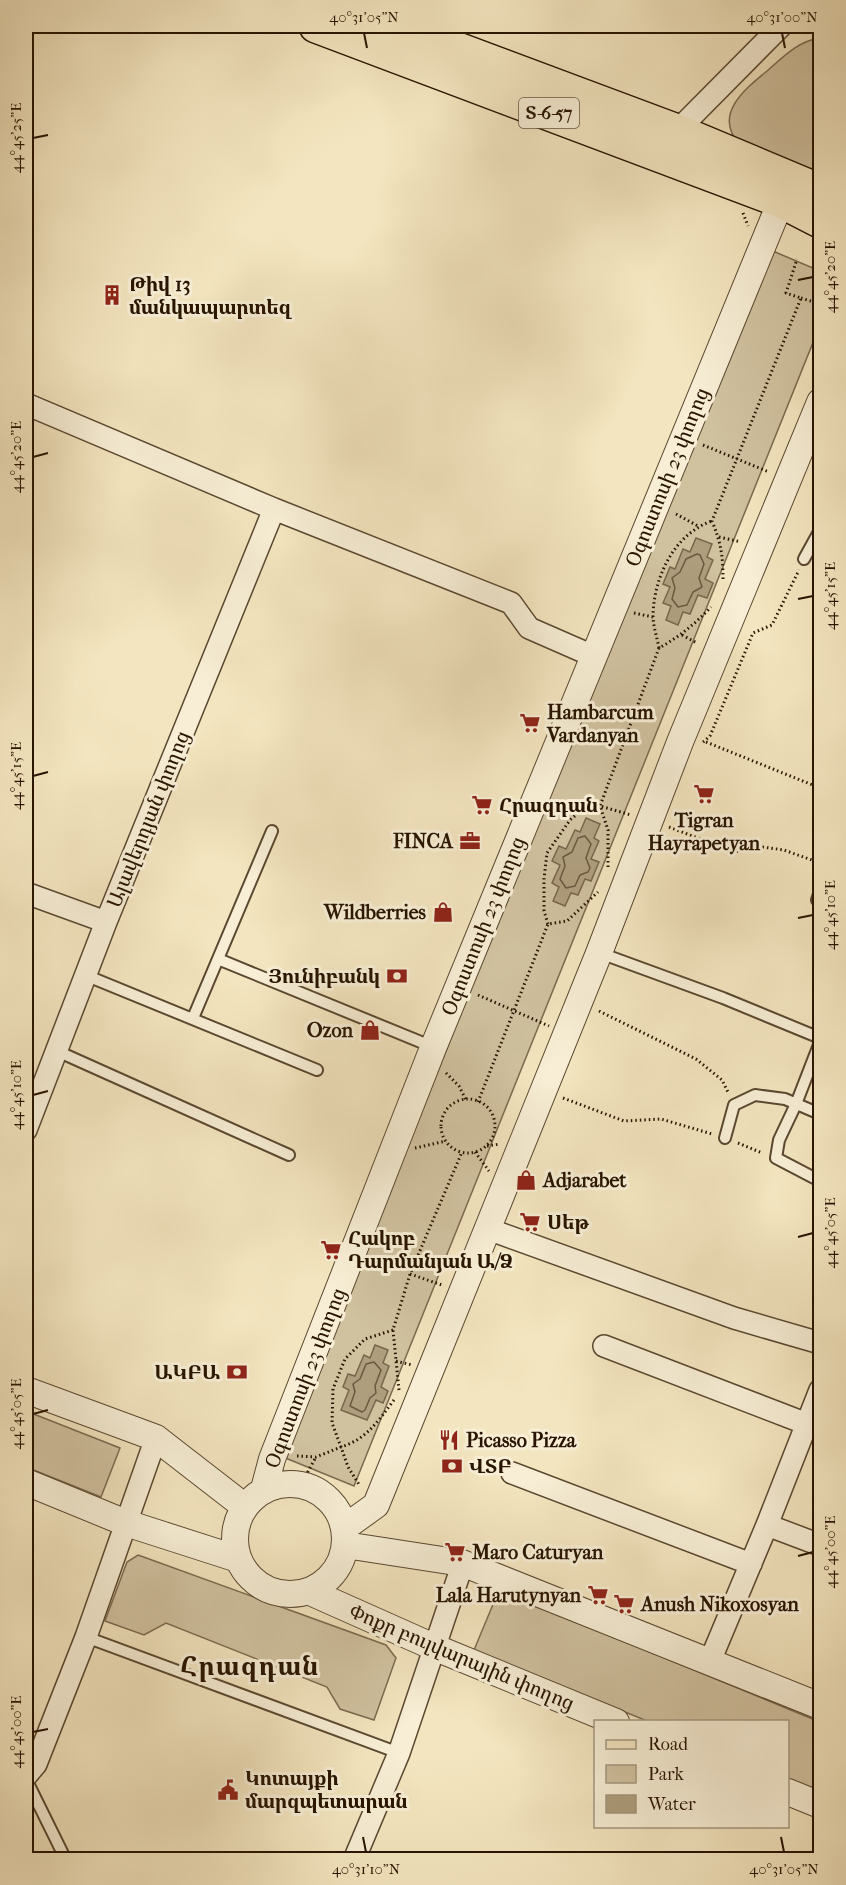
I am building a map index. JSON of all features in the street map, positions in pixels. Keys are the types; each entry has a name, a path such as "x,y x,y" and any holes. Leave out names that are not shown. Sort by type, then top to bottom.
{"main road":[{"name":"Տ-6-57","path":"316,26 786,189 820,191"},
{"name":"Տ-6-57","path":"396,26 677,131 786,189 820,221"}],"street":[{"path":"677,131 781,26"},
{"name":"Օգոստոսի 23 փողոց","path":"264,1489 272,1459 433,1048 786,189"},
{"path":"344,1537 376,1505 580,1001 680,742 820,402"},
{"path":"26,404 274,509 511,603 529,628 593,656"},
{"name":"Ալավերդյան փողոց","path":"26,1130 106,921 274,509"},
{"path":"26,893 106,921"},
{"path":"488,1229 734,1318 820,1343"},
{"path":"604,1346 807,1424"},
{"path":"26,1390 156,1438 244,1507"},
{"path":"710,1661 820,1390"},
{"path":"26,1777 36,1764 86,1637 156,1438"},
{"path":"512,1473 751,1564"},
{"path":"26,1482 126,1523 238,1559"},
{"path":"279,1484 301,1484 321,1493 336,1508 344,1537 341,1560 322,1584 308,1591 287,1594 267,1589 250,1577 238,1559 235,1532 244,1507 264,1489 279,1484"},
{"path":"767,1525 820,1545"},
{"path":"344,1537 463,1563 820,1706"},
{"path":"354,1860 399,1753 463,1563"},
{"name":"Փոքր բուլվարային փողոց","path":"308,1591 436,1648 611,1720"},
{"path":"789,1792 820,1805"}],"lane":[{"path":"804,559 820,530"},
{"path":"192,1018 272,831"},
{"path":"599,953 723,998 820,1040 796,1104 779,1140 776,1158 820,1180"},
{"path":"218,959 433,1048"},
{"path":"85,975 318,1070"},
{"path":"57,1051 289,1155"},
{"path":"725,1138 734,1105 755,1095 785,1099 820,1114"},
{"path":"86,1637 399,1753"},
{"path":"26,1777 66,1860"}],"path":[{"path":"797,259 786,293 820,304"},
{"path":"723,582 723,554 712,521 801,298"},
{"path":"699,443 789,480"},
{"path":"672,512 698,526"},
{"path":"608,873 608,830 600,806 659,648 653,617 656,589 673,551 687,534 698,526 712,521"},
{"path":"719,537 742,542"},
{"path":"706,742 753,633 772,625 804,559"},
{"path":"658,567 664,569"},
{"path":"659,648 681,634 711,608 714,600"},
{"path":"632,612 653,617"},
{"path":"681,634 698,643"},
{"path":"680,742 706,742 820,788"},
{"path":"478,1102 548,924 567,921 602,889"},
{"path":"477,994 567,1033"},
{"path":"580,1001 696,1059 722,1080 734,1105"},
{"path":"446,1072 459,1086 466,1100"},
{"path":"544,1091 624,1121 661,1119 725,1138 776,1158"},
{"path":"466,1100 478,1102 489,1109 495,1121 491,1141 481,1150 468,1153 455,1150 446,1141 442,1129 444,1116 455,1103 466,1100"},
{"path":"415,1148 446,1141"},
{"path":"291,1455 316,1457 357,1443 376,1424 399,1394 393,1330 410,1274 462,1152"},
{"path":"410,1274 446,1287"},
{"path":"364,1494 348,1467 332,1423 333,1389 345,1359 364,1339 393,1330"},
{"path":"331,1374 338,1378"},
{"path":"301,1484 316,1457"}],"green space":[{"path":"820,38 820,177 745,148 732,134 729,123 730,113 741,94 791,50 805,42"},
{"path":"768,249 820,271 820,325 354,1486 283,1457"},
{"path":"26,1411 120,1448 101,1497 26,1467"},
{"path":"138,1555 386,1645 396,1658 374,1720 340,1709 327,1687 166,1623 144,1635 105,1621 127,1562"},
{"path":"499,1590 820,1722 820,1793 789,1779 789,1720 645,1720 474,1650"}],"water":[{"path":"696,538 712,544 707,557 713,560 705,579 713,583 707,598 698,595 690,614 683,612 678,625 666,620 671,606 663,603 670,587 663,584 670,567 675,569 683,549 690,552"},
{"path":"586,818 600,824 594,838 599,841 591,859 599,862 591,881 585,879 578,895 571,893 565,906 553,901 559,887 552,883 560,865 552,861 559,846 566,849 575,830 580,832"},
{"path":"375,1345 388,1350 383,1363 389,1366 381,1387 388,1391 383,1403 376,1400 367,1420 341,1410 349,1390 343,1387 348,1374 355,1376 364,1355 370,1358"}],"place":[{"name":"Թիվ 13 մանկապարտեզ","path":"112,295"},
{"name":"Hambarcum Vardanyan","path":"530,723"},
{"name":"Tigran Hayrapetyan","path":"704,794"},
{"name":"Հրազդան","path":"482,805"},
{"name":"FINCA","path":"470,841"},
{"name":"Wildberries","path":"443,912"},
{"name":"Յունիբանկ","path":"397,976"},
{"name":"Ozon","path":"370,1030"},
{"name":"Adjarabet","path":"526,1180"},
{"name":"Սեթ","path":"530,1222"},
{"name":"Հակոբ Դարմանյան Ա/Ձ","path":"331,1250"},
{"name":"ԱԿԲԱ","path":"237,1372"},
{"name":"Picasso Pizza","path":"449,1440"},
{"name":"ՎՏԲ","path":"452,1466"},
{"name":"Maro Caturyan","path":"455,1552"},
{"name":"Lala Harutynyan","path":"598,1595"},
{"name":"Anush Nikoxosyan","path":"624,1604"},
{"name":"Կոտայքի մարզպետարան","path":"228,1790"}],"district":[{"name":"Հրազդան","path":"250,1666"}]}
